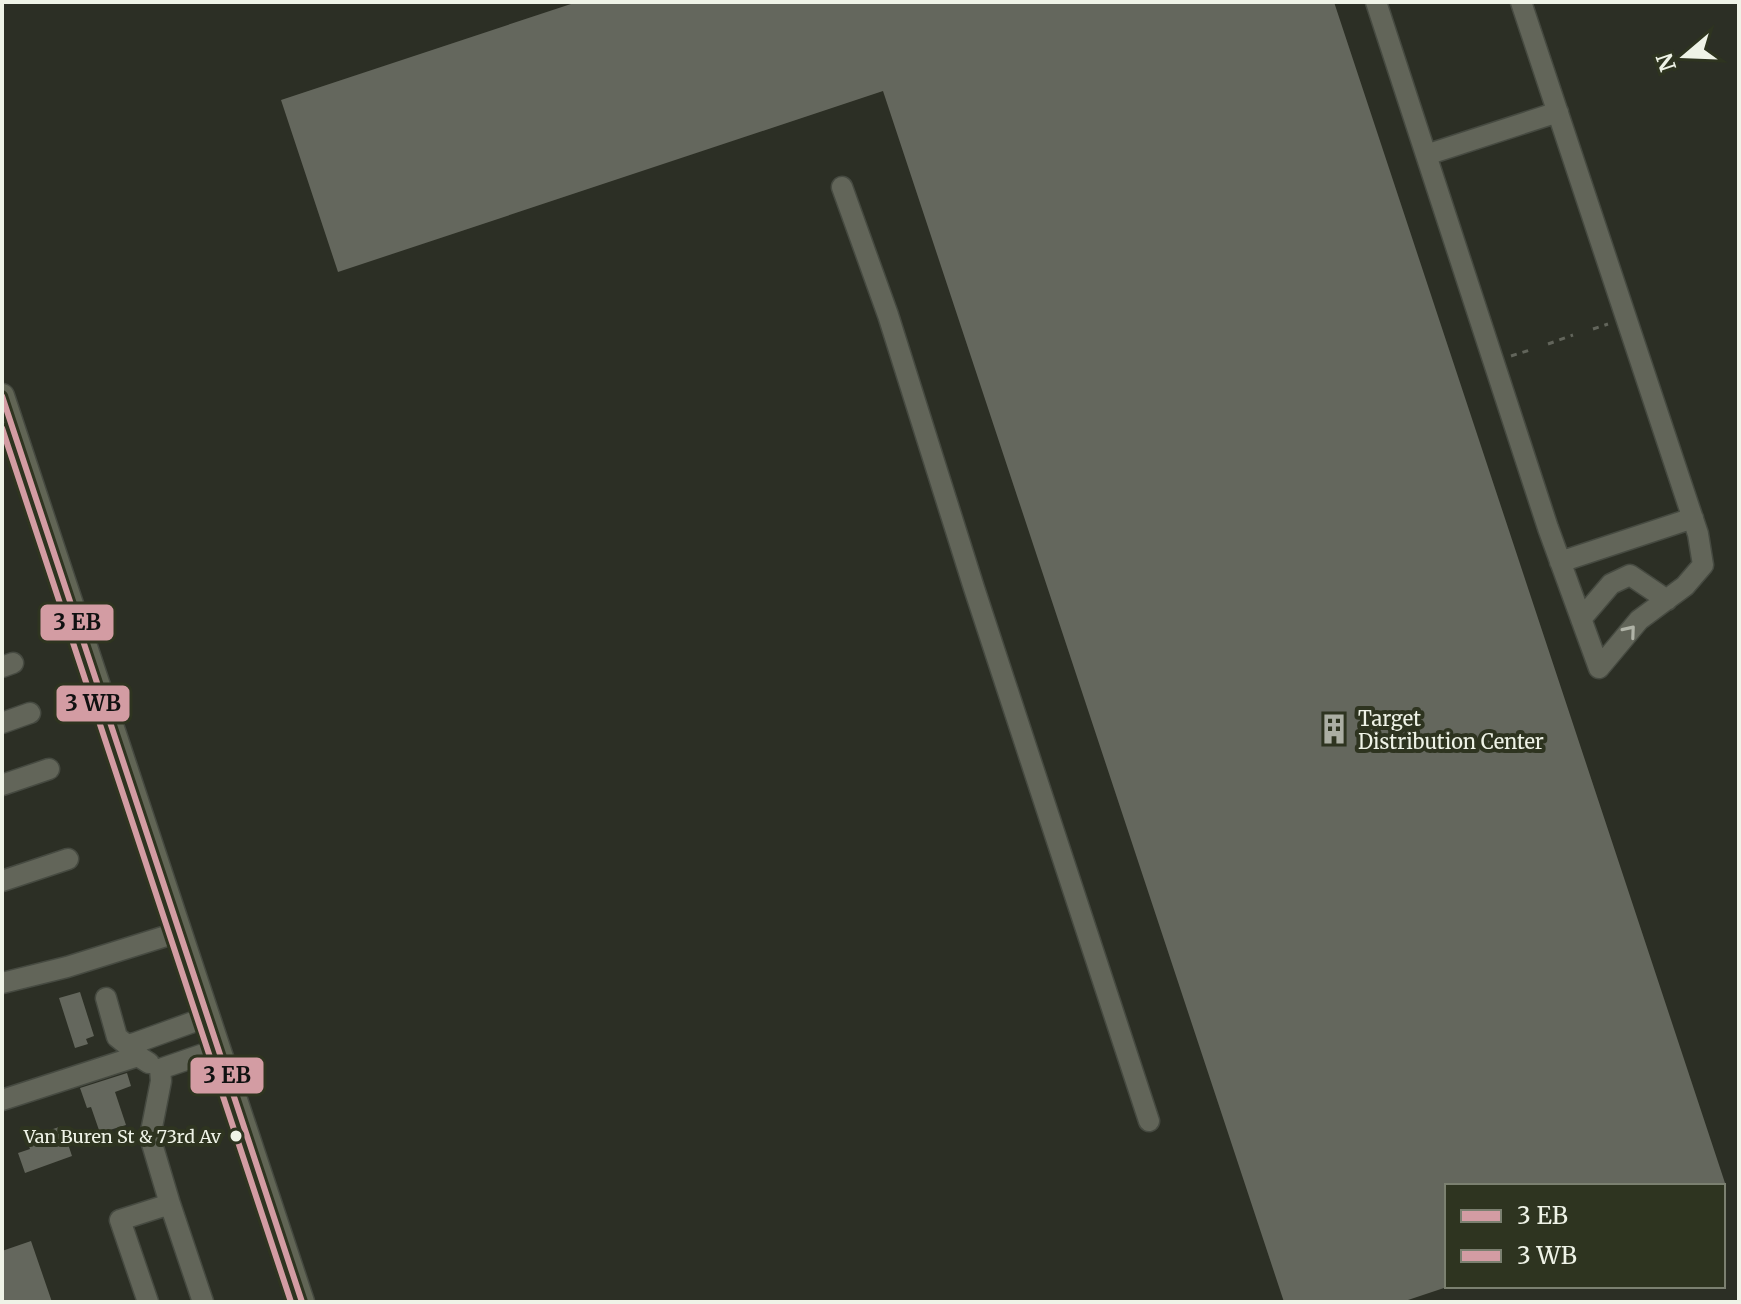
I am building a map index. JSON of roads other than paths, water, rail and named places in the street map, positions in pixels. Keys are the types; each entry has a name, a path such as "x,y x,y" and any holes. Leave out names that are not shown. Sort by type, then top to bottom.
{"main road":[{"path":"2,396 302,1302"}],"street":[{"path":"1376,2 1560,562 1599,668 1639,620 1685,586 1703,565 1693,518 1521,2"},
{"path":"1426,155 1558,112"},
{"path":"842,187 888,315 1149,1121"},
{"path":"1560,562 1693,518"},
{"path":"1581,619 1611,584 1630,575 1667,600"},
{"path":"2,723 30,713"},
{"path":"2,785 49,769"},
{"path":"2,881 68,859"},
{"path":"2,983 67,967 179,932"},
{"path":"106,998 117,1037 160,1069 161,1081 150,1137 203,1302"},
{"path":"2,1100 136,1050 207,1017"},
{"path":"160,1069 218,1049"},
{"path":"148,1302 120,1220 170,1204"}],"place":[{"name":"Target Distribution Center","path":"1334,729"},
{"name":"Van Buren St & 73rd Av","path":"236,1136"}]}
